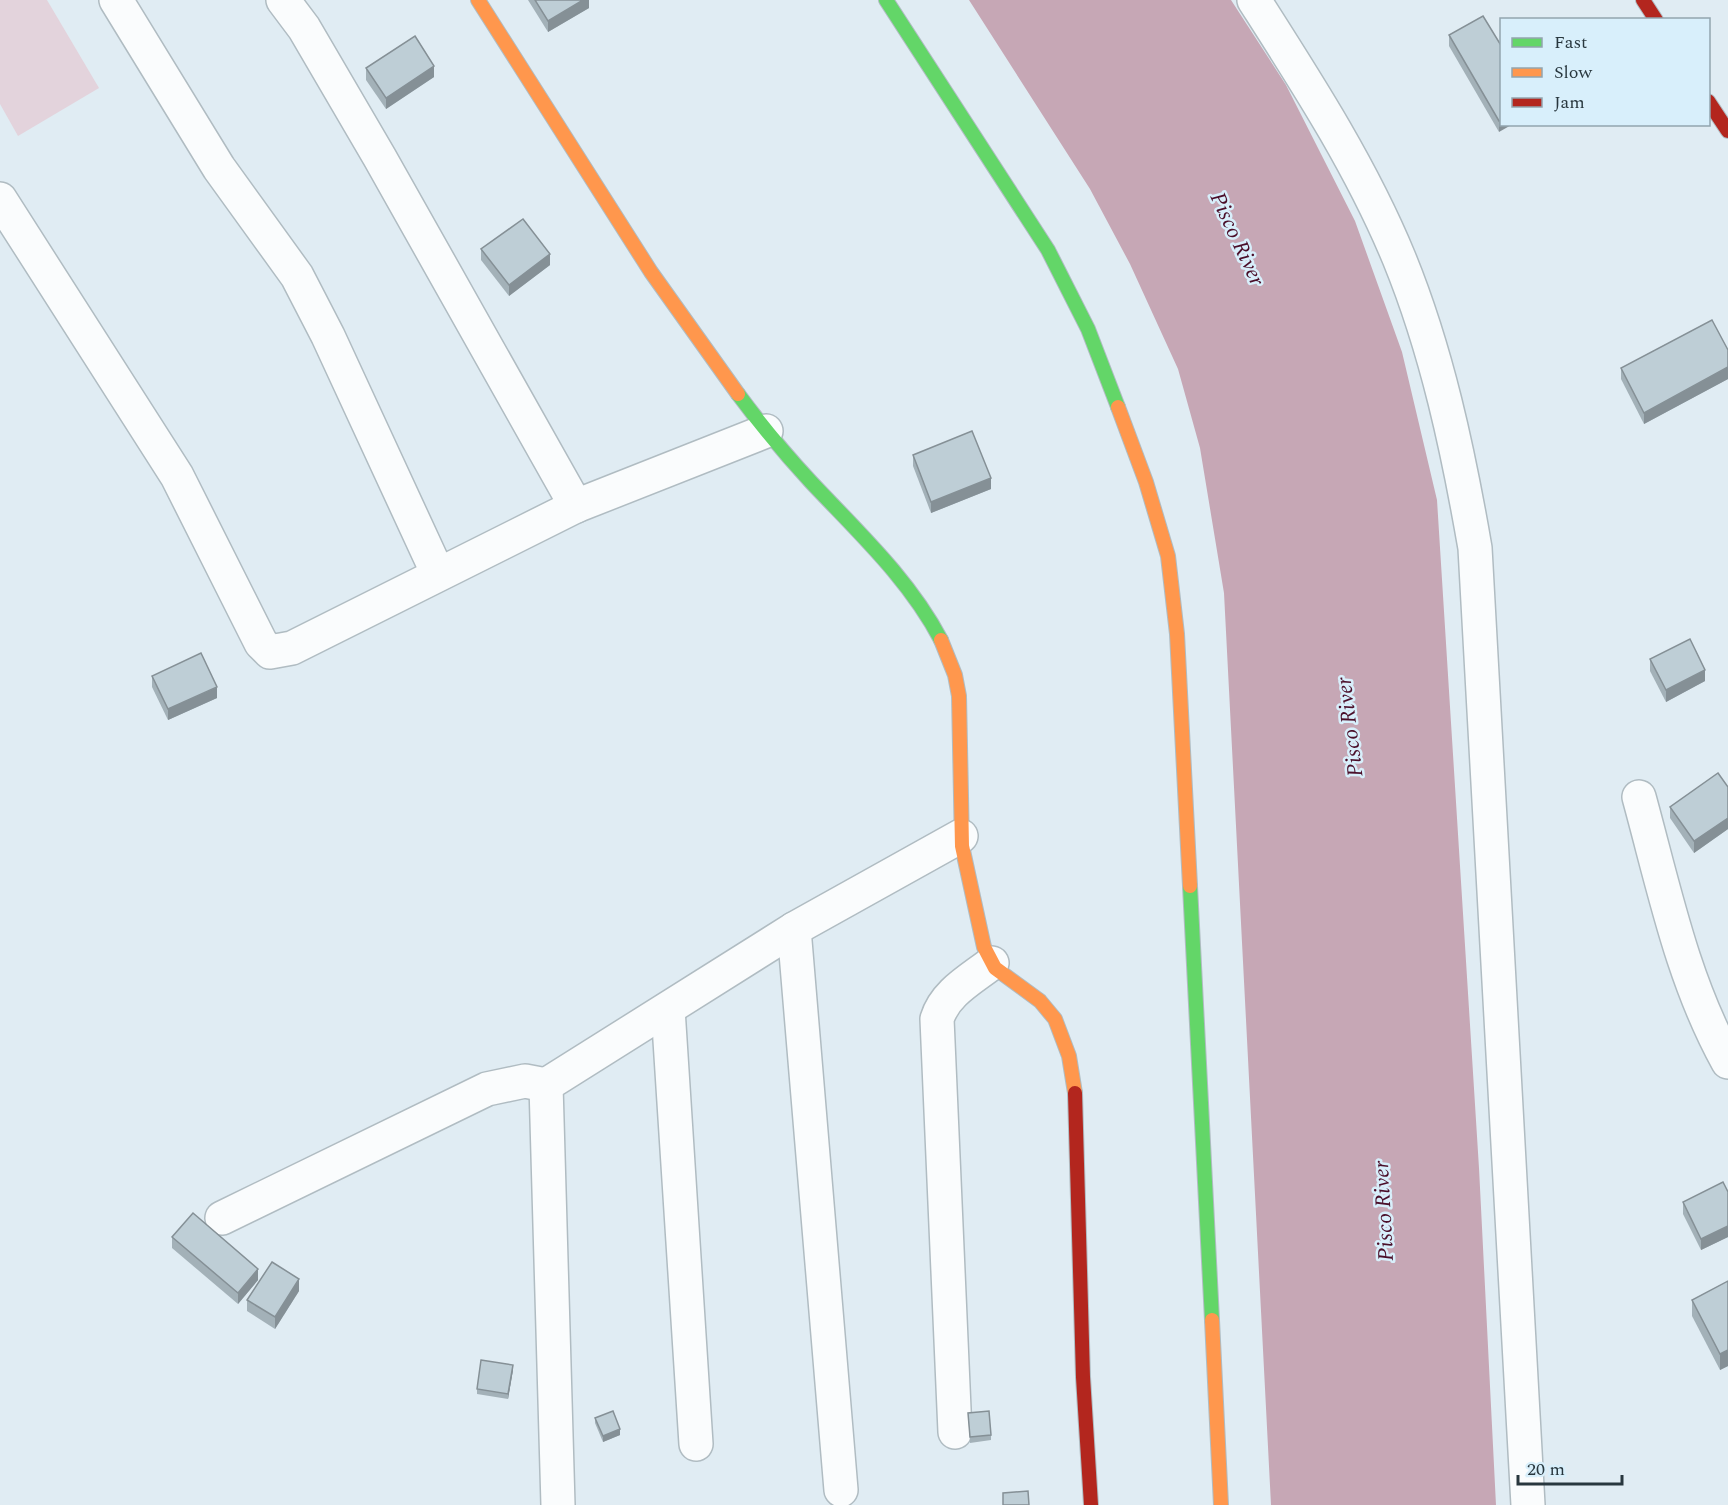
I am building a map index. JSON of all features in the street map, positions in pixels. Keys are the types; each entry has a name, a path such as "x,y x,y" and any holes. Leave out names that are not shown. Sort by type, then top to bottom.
{"main road":[{"path":"478,0 668,297 766,431 879,554 937,631 951,660 958,687 961,836 985,951 992,963 1011,983 1048,1008 1064,1038 1072,1069 1077,1108 1083,1377 1091,1505"},
{"path":"886,0 1048,250 1088,329 1146,482 1168,556 1177,634 1221,1505"},
{"path":"1643,0 1655,18"},
{"path":"1710,104 1728,131"}],"street":[{"path":"116,0 219,168 297,276 328,336 438,574"},
{"path":"283,0 304,28 380,158 576,506"},
{"path":"1254,0 1352,158 1399,258 1433,358 1459,454 1475,548 1528,1505"},
{"path":"0,199 152,434 177,477 261,643 270,652 292,648 576,506 766,431"},
{"path":"1639,797 1686,972 1708,1026 1728,1062"},
{"path":"222,1218 487,1089 525,1081 546,1085 794,929 961,836"},
{"path":"794,929 841,1490"},
{"path":"955,1432 936,1026 941,1007 950,995 992,963"},
{"path":"668,1009 696,1444"},
{"path":"546,1085 558,1505"}],"shaded area":[{"path":"0,0 47,0 99,88 18,136 0,104"}],"water":[{"name":"Pisco River","path":"969,0 1231,0 1286,85 1355,221 1402,352 1437,500 1479,1168 1496,1505 1271,1505 1224,593 1200,448 1178,369 1130,264 1090,189"}],"building":[{"path":"535,0 583,0 548,21"},
{"path":"1483,16 1500,44 1500,121 1499,121 1449,35"},
{"path":"415,36 434,66 386,98 366,68"},
{"path":"523,219 550,254 509,285 481,249"},
{"path":"1712,320 1728,350 1728,367 1644,413 1621,368"},
{"path":"972,431 991,478 931,502 913,455"},
{"path":"1690,639 1705,670 1666,690 1650,659"},
{"path":"201,653 217,687 168,709 152,676"},
{"path":"1718,773 1728,787 1728,818 1694,841 1670,807"},
{"path":"1723,1182 1728,1192 1728,1226 1701,1239 1683,1202"},
{"path":"193,1213 258,1269 238,1293 172,1237"},
{"path":"272,1262 299,1279 275,1317 247,1300"},
{"path":"1728,1281 1728,1350 1720,1354 1692,1300"},
{"path":"481,1360 513,1365 508,1394 477,1389"},
{"path":"613,1411 620,1429 603,1436 595,1418"},
{"path":"989,1411 991,1435 970,1437 968,1413"},
{"path":"1028,1491 1029,1505 1003,1505 1003,1493"}],"traffic: fast":[{"path":"886,0 1048,250 1088,329 1118,407"},
{"path":"738,394 792,461 898,576 941,640"},
{"path":"1190,886 1212,1320"}],"traffic: slow":[{"path":"478,0 651,272 738,394"},
{"path":"1118,407 1146,482 1168,556 1177,634 1190,886"},
{"path":"941,640 955,675 959,696 962,846 984,947 995,968 1040,1001 1055,1019 1069,1056 1075,1093"},
{"path":"1212,1320 1221,1505"}],"traffic: jam":[{"path":"1643,0 1655,18"},
{"path":"1710,104 1728,131"},
{"path":"1075,1093 1083,1377 1091,1505"}]}
